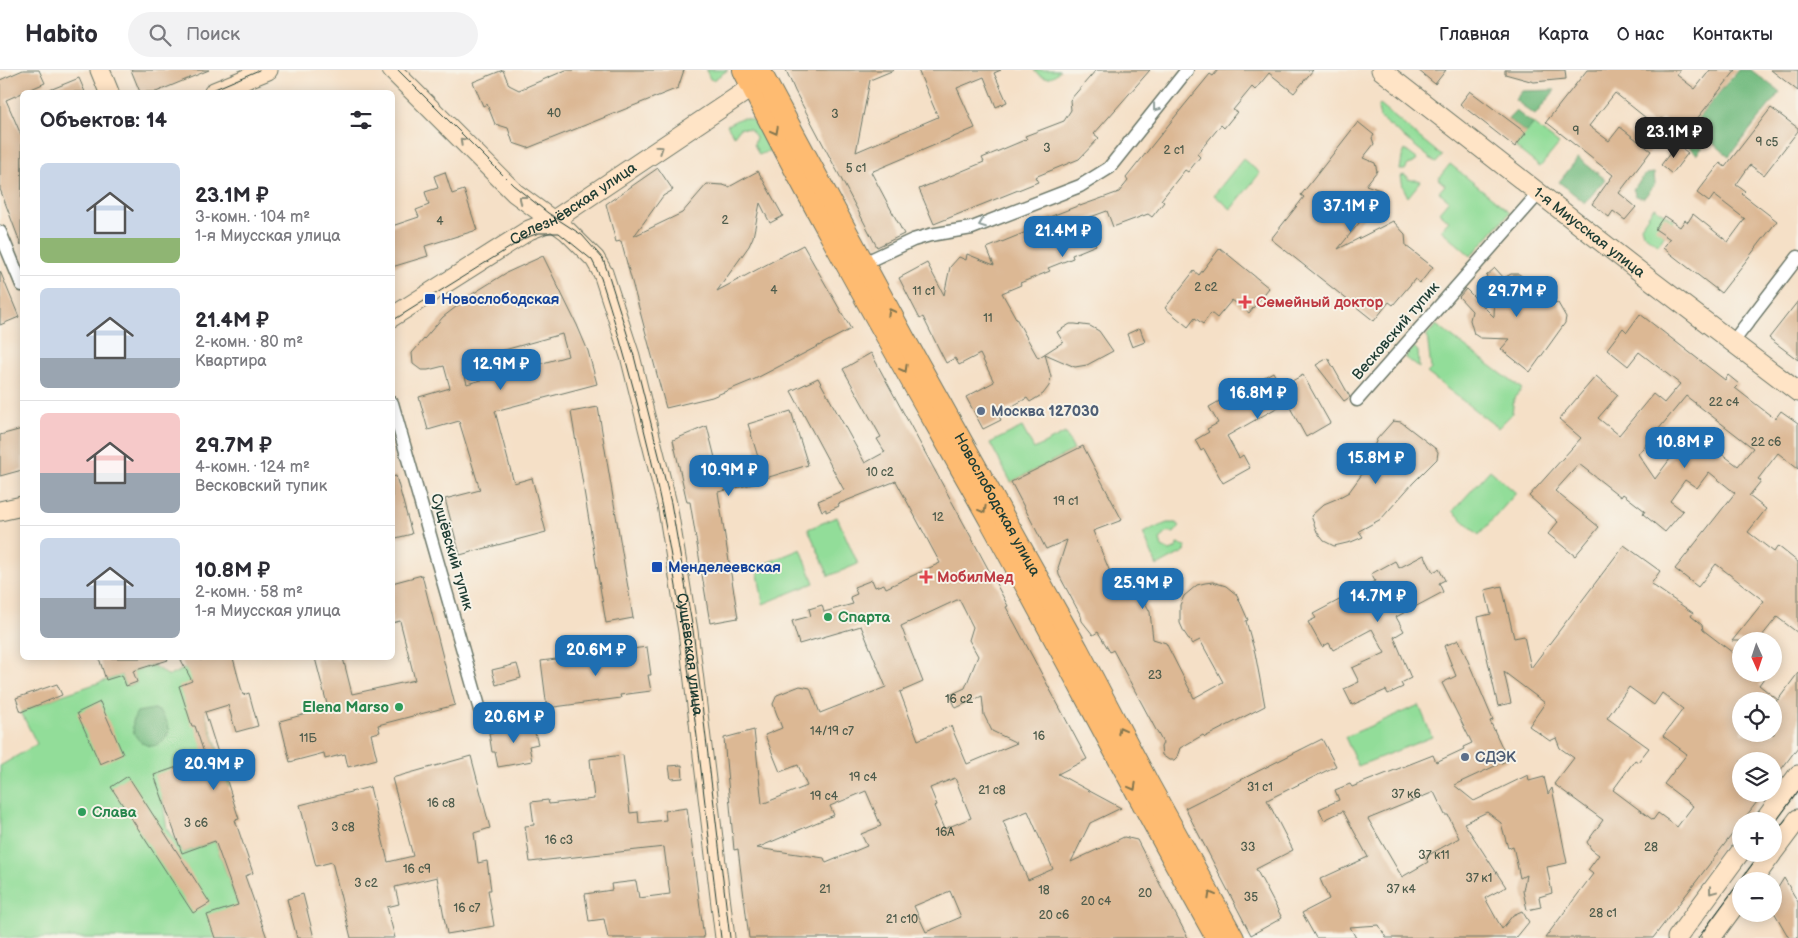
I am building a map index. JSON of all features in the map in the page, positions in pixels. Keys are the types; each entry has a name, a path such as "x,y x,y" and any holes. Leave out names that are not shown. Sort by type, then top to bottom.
{"main road":[{"name":"Новослободская улица","path":"752,76 864,263 1078,650 1234,938"},
{"name":"Новослободская улица","path":"752,76 914,387 1046,624 1216,938"}],"street":[{"path":"100,70 108,90"},
{"path":"219,90 268,70"},
{"name":"Сущёвская улица","path":"392,70 515,193 538,211 554,220 588,251 604,273 630,356 664,495 688,631 725,938"},
{"path":"864,263 913,240 972,228 1080,186 1109,168 1186,70"},
{"name":"1-я Миусская улица","path":"1381,70 1732,343 1798,392"},
{"name":"Селезнёвская улица","path":"395,315 529,230 554,220 752,76"},
{"name":"Весковский тупик","path":"1357,400 1539,192"},
{"path":"0,232 20,280"},
{"path":"1732,343 1798,257"},
{"name":"Сущёвский тупик","path":"395,413 480,710"},
{"path":"0,511 20,506"},
{"path":"1771,812 1798,775"},
{"path":"1782,840 1798,819"},
{"path":"1677,938 1734,862"},
{"path":"1711,938 1732,909"}],"green space":[{"path":"706,70 728,70 713,80 710,79"},
{"path":"1034,70 1060,70 1054,76 1047,78 1040,76"},
{"path":"1738,70 1751,70 1780,92 1729,156 1709,140 1697,154 1681,139"},
{"path":"1555,90 1535,115 1515,100 1522,91"},
{"path":"1380,105 1442,156 1436,163 1380,118 1378,108"},
{"path":"1516,111 1533,124 1526,133 1508,119"},
{"path":"741,118 757,124 771,150 759,155 754,144 756,137 750,129 740,128 734,136 727,125"},
{"path":"1533,124 1559,144 1540,167 1515,147"},
{"path":"1405,150 1417,159 1408,165 1405,170 1400,170 1402,157"},
{"path":"1578,158 1605,179 1585,203 1559,182"},
{"path":"1243,159 1260,173 1231,209 1214,195"},
{"path":"1450,164 1510,212 1471,256 1441,230 1449,221 1439,212 1449,200 1439,192 1445,185 1438,179"},
{"path":"1654,173 1655,184 1644,198 1636,196 1633,189 1646,174"},
{"path":"1405,175 1409,180 1421,181 1408,197 1403,187 1401,176"},
{"path":"1654,207 1674,220 1658,245 1643,233 1641,226"},
{"path":"1436,325 1522,389 1514,398 1512,414 1498,428 1427,373 1431,369 1427,335"},
{"path":"1414,347 1418,351 1419,368 1405,357"},
{"path":"1022,427 1034,449 1065,433 1074,450 1011,482 990,443"},
{"path":"1490,470 1516,493 1479,535 1453,511"},
{"path":"837,517 858,564 829,576 808,529"},
{"path":"1167,523 1176,523 1180,526 1174,533 1164,534 1160,540 1162,547 1170,551 1175,549 1178,544 1186,546 1185,551 1157,566 1143,533"},
{"path":"801,549 814,583 763,604 757,567"},
{"name":"Слава","path":"204,660 209,675 188,683 199,715 205,712 230,786 188,790 162,796 167,829 183,853 215,841 250,938 0,938 0,766 37,744 21,712 62,695 122,675 126,686 137,683 133,671 152,665 169,676"},
{"path":"1419,705 1432,737 1358,766 1345,737"},
{"path":"154,709 161,712 169,731 164,740 157,745 150,746 137,738 133,731 133,722 137,712"}],"building":[{"path":"23,70 39,70 45,83 29,90 20,90 20,94 6,100 20,132 20,242 0,189 0,80"},
{"path":"131,70 209,70 161,90 139,90"},
{"path":"503,70 509,85 519,90 566,70 684,70 678,88 528,148 513,143 508,128 495,124 487,104 483,106 473,82"},
{"path":"786,70 894,70 870,80 856,152 938,117 918,70 1001,70 994,73 1007,102 996,107 984,77 957,88 975,128 871,172 904,234 877,247 795,91"},
{"path":"1096,70 1150,70 1094,134 1099,138 1079,159 1035,177 1038,182 934,224 919,189 984,162 982,158 1027,139 1025,136 1064,121 1071,110 1070,100"},
{"path":"1218,70 1313,70 1294,93 1269,73 1255,90 1252,87 1233,110 1237,112 1224,128 1221,125 1197,154 1200,157 1188,172 1185,170 1161,200 1164,202 1152,217 1148,214 1113,227 1107,211 1085,219 1096,245 1072,255 1073,258 1048,268 1050,271 1020,283 1021,285 1002,293 1038,358 1063,342 1057,332 1070,324 1090,326 1099,331 1113,351 1087,365 1075,367 1045,354 1051,377 1049,386 1043,394 1030,402 1027,398 998,414 1001,420 983,429 966,397 994,382 980,354 959,365 955,358 946,363 923,317 920,319 899,278 927,263 944,295 950,267 959,257 966,260 967,254 994,265 987,248 1041,226 1039,221 1119,192 1128,181 1126,178 1178,113 1210,74 1213,76"},
{"path":"1418,70 1446,70 1435,84"},
{"path":"1505,70 1565,70 1566,79 1534,82 1505,74"},
{"path":"1587,70 1680,70 1677,75 1695,89 1710,70 1736,70 1684,135 1662,118 1656,126 1615,93 1589,126 1609,141 1620,127 1651,151 1619,193 1636,207 1625,220 1613,211 1609,217 1592,204 1613,175 1546,122"},
{"path":"1771,70 1798,70 1798,91"},
{"path":"79,78 84,90 50,90"},
{"path":"1470,91 1526,133 1515,147 1460,104"},
{"path":"1771,108 1798,128 1798,131 1764,175 1750,165 1736,185 1745,191 1742,194 1777,221 1721,293 1663,248 1670,239 1655,229 1664,216 1680,227 1685,220 1688,222 1693,214 1728,242 1745,219 1714,195 1709,202 1697,193 1720,163 1725,167"},
{"path":"1358,122 1374,135 1372,138 1374,144 1363,158 1375,163 1377,171 1366,185 1380,190 1380,197 1338,249 1393,221 1405,234 1406,246 1433,267 1420,283 1415,279 1393,305 1389,302 1374,321 1271,239 1304,197 1301,195"},
{"path":"1677,144 1688,153 1672,174 1661,165"},
{"path":"658,168 673,190 663,196 634,236 682,213 707,184 729,187 758,171 783,216 770,223 760,203 753,237 749,246 717,291 803,245 851,329 753,380 712,397 666,408 621,241 616,242 606,204"},
{"path":"445,172 452,194 464,190 477,230 425,246 428,256 395,266 395,225 419,217 416,210 429,205 425,192 438,188 434,176"},
{"path":"1220,248 1269,288 1249,313 1232,300 1217,318 1211,313 1203,324 1195,318 1188,327 1165,308 1194,271 1199,275"},
{"path":"543,256 588,351 597,384 495,411 514,483 532,478 546,532 460,555 445,499 480,490 459,421 428,430 419,397 450,388 444,366 421,370 413,364 412,353 443,317 474,293 506,273","holes":["562,334 568,356 467,384 461,362"]},
{"path":"1495,268 1504,278 1511,274 1519,274 1546,294 1542,298 1558,303 1566,317 1565,323 1530,372 1501,349 1510,339 1480,338 1474,334 1470,320 1472,311 1459,297 1466,289 1494,317 1495,285 1486,276"},
{"path":"0,271 19,317 0,325"},
{"path":"1798,301 1798,360 1769,338"},
{"path":"1640,314 1725,380 1728,375 1739,384 1735,388 1775,419 1781,411 1798,423 1798,469 1778,453 1758,479 1761,481 1749,496 1766,509 1748,532 1774,552 1778,546 1798,562 1798,633 1777,617 1765,632 1739,632 1764,601 1716,564 1698,587 1675,569 1735,493 1709,472 1697,488 1685,480 1670,501 1683,511 1665,532 1643,514 1645,511 1623,494 1621,497 1579,464 1555,491 1599,527 1575,556 1548,534 1558,522 1529,496 1581,438 1559,419 1596,376 1618,395 1598,418 1619,435 1653,394 1664,403 1680,384 1639,352 1628,366 1607,349 1623,328 1627,332","holes":["1686,396 1753,448 1738,466 1691,431 1655,479 1638,454"]},
{"path":"1140,328 1145,342 1132,347 1127,334"},
{"path":"871,353 1008,606 1006,607 1087,759 1058,774 1121,808 1090,823 1071,862 1124,837 1137,840 1188,938 749,938 738,849 734,850 724,738 754,730 762,804 807,786 798,765 780,772 765,735 782,728 773,704 777,695 800,686 810,688 820,713 886,687 861,626 799,644 792,621 811,616 809,609 822,605 824,612 853,604 850,597 857,594 854,587 872,580 875,587 884,584 886,588 940,563 896,481 838,504 839,506 826,512 826,509 822,511 818,501 844,490 791,391 818,378 865,463 885,452 877,439 881,437 843,369","holes":["959,599 973,627 969,640 978,656 965,688 950,695 956,708 982,696 984,715 992,731 1017,743 967,764 951,726 918,740 900,692 923,682 901,626","955,778 971,818 944,829 934,806 937,805 930,788","866,791 881,826 861,834 867,846 826,863 824,858 757,848 834,815 830,806","1028,811 1053,869 1028,880 1003,821","950,891 961,917 926,932 914,906"]},
{"path":"1328,358 1350,397 1344,401 1316,365"},
{"path":"1273,372 1281,387 1303,375 1330,423 1306,437 1287,402 1227,436 1239,458 1243,455 1250,468 1223,483 1204,449 1201,451 1195,440 1209,432 1207,429 1218,423 1209,407 1223,399 1227,406 1262,386 1259,380"},
{"path":"598,407 633,618 606,623 571,412"},
{"path":"791,411 808,465 753,482 754,484 718,492 738,618 710,623 690,502 687,502 673,440 707,426 720,478 761,467 748,424"},
{"path":"1393,421 1401,422 1436,449 1438,452 1437,459 1381,519 1359,531 1363,537 1334,546 1324,541 1317,532 1311,516 1324,504 1349,492 1373,459 1370,456 1377,439"},
{"path":"20,430 20,471 0,476 0,435"},
{"path":"1083,446 1122,520 1093,531 1120,596 1137,587 1150,612 1153,639 1166,643 1194,698 1223,682 1200,640 1192,644 1184,632 1180,623 1180,605 1184,596 1197,585 1205,583 1213,582 1226,586 1237,595 1248,620 1246,621 1255,653 1265,706 1180,748 1174,760 1169,760 1162,755 1161,747 1163,743 1113,650 1110,652 1098,632 1093,635 1082,621 1059,575 1058,568 1067,540 1046,549 1011,482"},
{"path":"395,476 412,534 395,538"},
{"path":"1624,545 1660,571 1651,584 1693,613 1691,616 1702,625 1703,630 1732,652 1732,682 1761,682 1759,685 1768,692 1732,692 1732,742 1782,742 1782,695 1798,673 1798,747 1782,768 1782,752 1732,752 1732,802 1757,802 1749,812 1732,812 1732,835 1653,938 1545,938 1593,874 1588,870 1599,855 1591,849 1587,842 1603,820 1554,784 1574,758 1560,748 1556,738 1550,741 1529,726 1545,703 1504,672 1511,703 1498,706 1478,617 1491,614 1485,590 1502,586 1514,638 1524,636 1531,668","holes":["1629,687 1654,705 1662,693 1683,709 1663,736 1687,754 1664,784 1693,806 1677,827 1658,813 1653,820 1613,790 1635,760 1638,762 1649,748 1607,718"]},
{"path":"1424,555 1433,572 1439,569 1445,580 1439,583 1443,592 1396,617 1404,631 1394,637 1411,678 1401,683 1403,687 1388,694 1386,690 1352,705 1344,689 1359,682 1352,668 1385,653 1372,629 1333,650 1329,643 1322,647 1308,622 1316,618 1313,614 1375,581 1371,574 1395,561 1399,568"},
{"path":"422,575 455,705 378,725 380,732 371,734 377,759 348,767 345,754 325,759 324,753 290,762 280,721 328,708 316,660 344,660 352,694 415,680 400,621 395,622 395,582"},
{"path":"1459,640 1493,720 1490,721 1508,760 1454,785 1474,801 1528,775 1529,781 1544,777 1548,794 1552,788 1567,863 1547,867 1552,893 1539,897 1541,907 1527,910 1523,891 1526,875 1520,878 1513,846 1508,848 1501,823 1487,812 1464,823 1506,887 1485,898 1502,929 1513,915 1522,911 1529,922 1516,938 1386,938 1379,925 1350,927 1356,938 1316,938 1302,913 1329,899 1320,879 1368,857 1343,811 1324,820 1319,809 1339,800 1335,790 1350,784 1352,787 1433,755 1436,762 1464,749 1463,747 1472,743 1442,683 1456,676 1444,646","holes":["1434,792 1445,815 1448,815 1459,838 1425,857 1428,862 1402,877 1368,819"]},
{"path":"647,647 651,675 648,675 651,691 620,695 621,698 547,708 541,661"},
{"path":"100,660 168,660 133,671 137,682 126,686 122,675 106,680"},
{"path":"181,660 234,660 243,695 249,693 258,726 236,732 228,705 205,712 239,819 235,820 253,873 245,876 267,938 215,938 207,915 238,905 215,841 182,853 154,775 180,766 208,765 195,726 192,726 179,686 192,681"},
{"path":"517,664 521,678 496,685 492,670"},
{"path":"57,684 62,695 21,712 16,698"},
{"path":"100,702 123,754 100,764 77,713"},
{"path":"531,719 538,744 529,746 532,761 498,767 495,752 492,752 489,733 520,728 518,721"},
{"path":"1322,739 1336,766 1267,800 1293,850 1256,869 1282,918 1251,935 1185,808"},
{"path":"623,755 630,813 638,812 639,823 666,820 665,811 687,808 704,938 608,938 604,919 589,921 585,894 612,890 611,884 636,881 639,898 670,894 664,847 530,862 525,826 534,825 531,802 548,800 549,804 594,799 590,759"},
{"path":"471,756 490,828 474,833 478,863 487,861 491,890 488,890 494,926 447,934 437,877 395,887 399,904 387,907 395,938 351,938 332,862 316,866 300,805 370,787 388,862 413,856 392,778"},
{"path":"682,765 683,778 671,779 669,766"},
{"path":"128,776 210,903 193,913 111,787"},
{"path":"1784,878 1798,902 1798,938 1789,938 1780,922 1782,922 1782,881"},
{"path":"303,894 314,938 297,938 287,899"}],"tram line":[{"path":"213,90 259,70"},
{"path":"398,70 513,185 548,213 582,235 603,259 634,356 671,503 693,630 730,938"},
{"path":"395,319 525,238 539,233 559,233 592,260 601,278 627,363 662,508 681,615 721,938"},
{"path":"1782,813 1798,791"},
{"path":"1782,824 1786,819"},
{"path":"1698,938 1754,862"}],"place":[{"name":"Новослободская","path":"430,299"},
{"name":"Семейный доктор","path":"1245,302"},
{"name":"Москва 127030","path":"981,411"},
{"name":"Менделеевская","path":"657,567"},
{"name":"МобилМед","path":"926,577"},
{"name":"Спарта","path":"828,617"},
{"name":"Elena Marso","path":"399,707"},
{"name":"СДЭК","path":"1465,757"},
{"name":"Слава","path":"82,812"}]}
